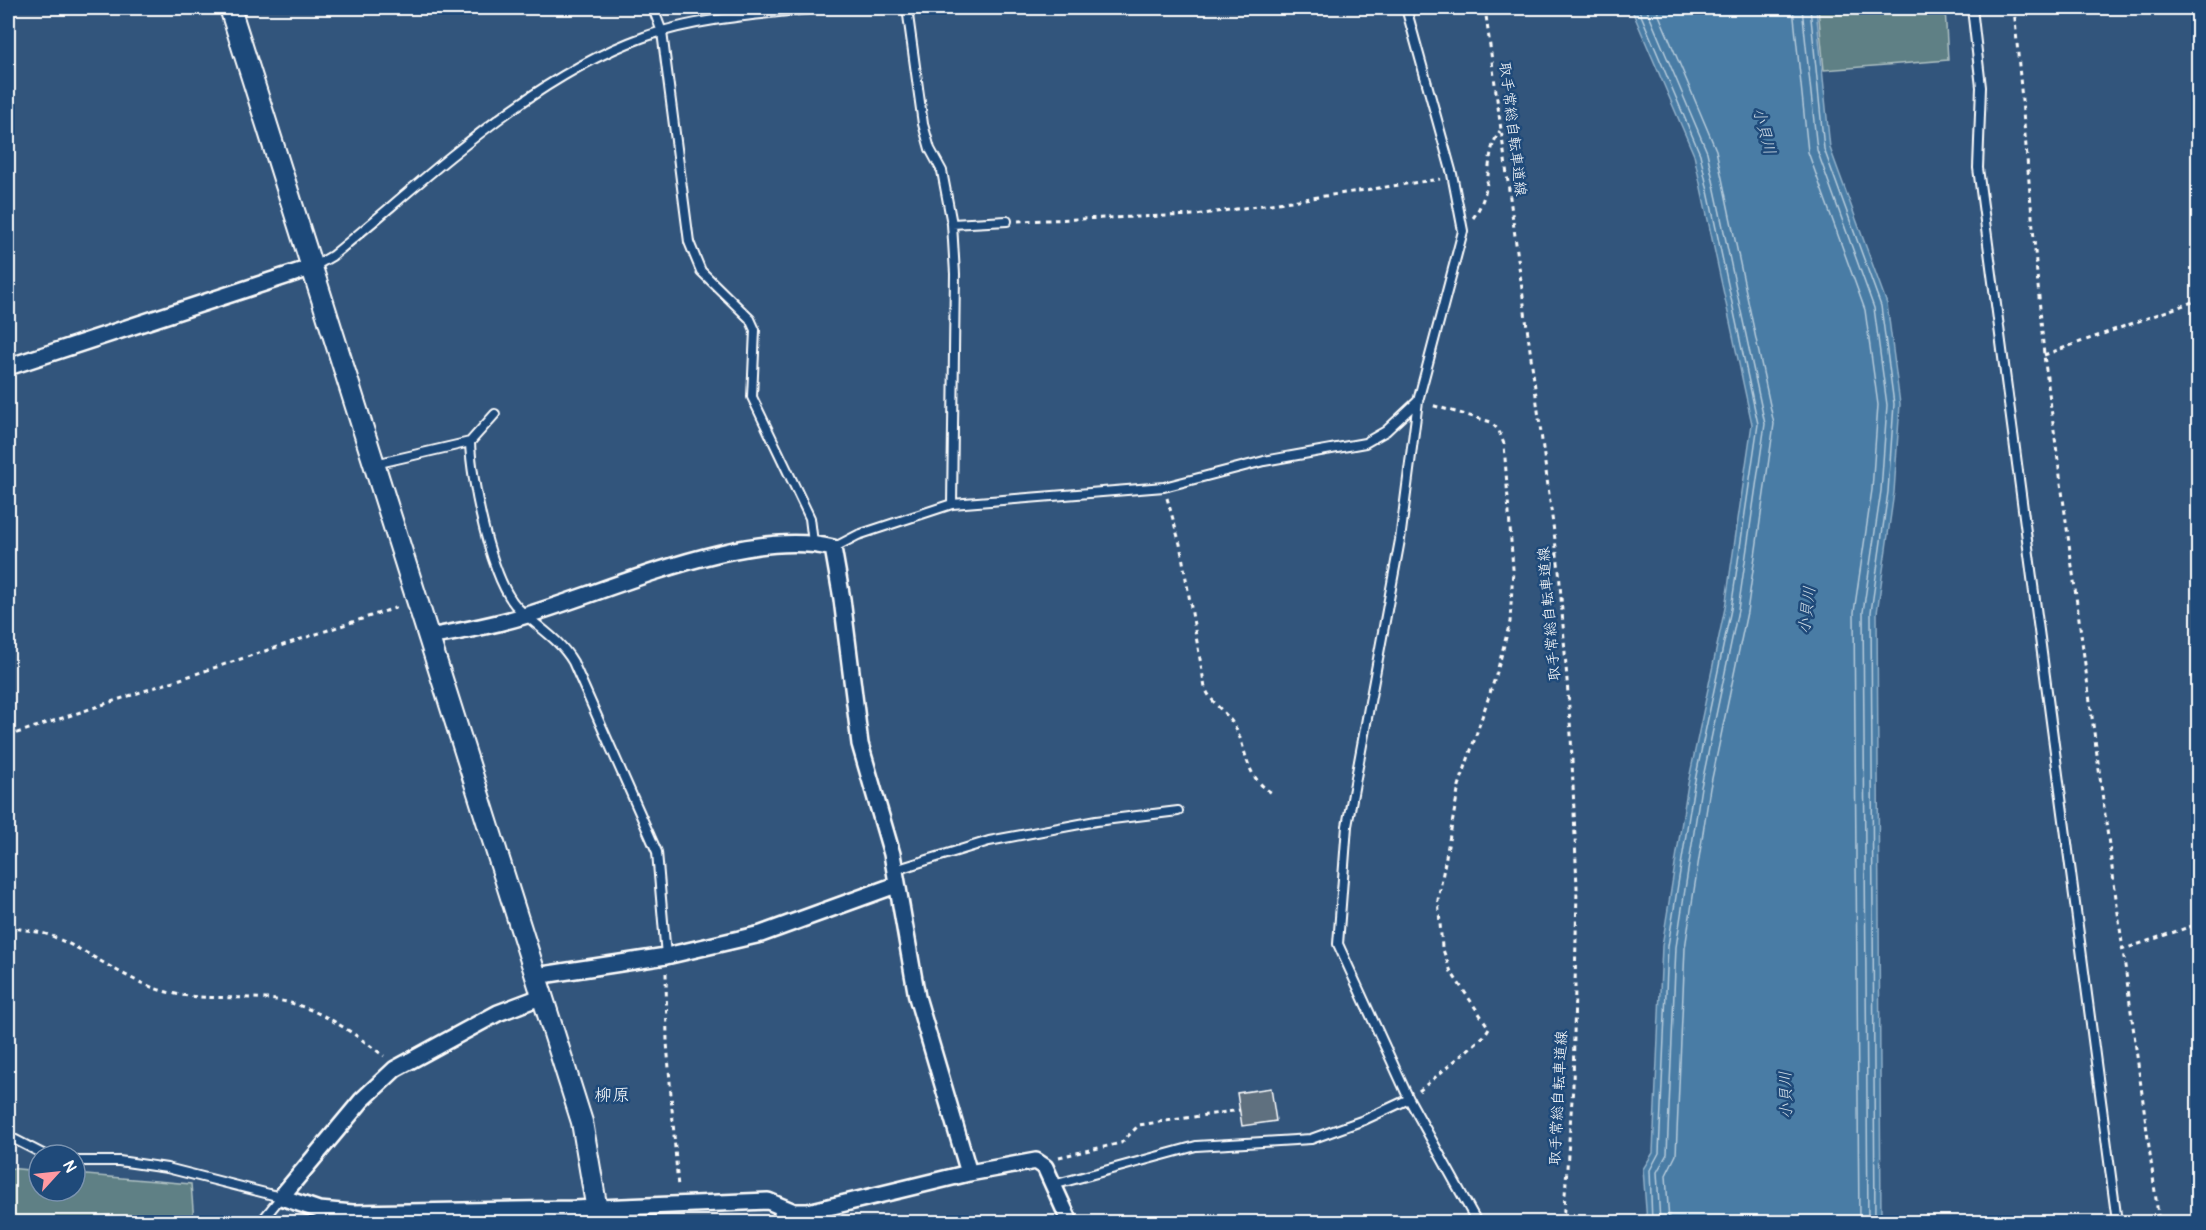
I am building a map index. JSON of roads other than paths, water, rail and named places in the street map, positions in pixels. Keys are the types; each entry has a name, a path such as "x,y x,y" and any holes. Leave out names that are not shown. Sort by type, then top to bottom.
{"street":[{"path":"230,8 582,1122 599,1215"},
{"path":"8,367 313,267"},
{"path":"429,637 529,615 610,586 728,552 779,542 813,543 832,549 842,599 861,744 885,824 917,997 969,1173"},
{"path":"536,976 666,956 761,934 896,878"},
{"path":"543,996 498,1013 395,1069 362,1100 281,1197 319,1210 353,1213 599,1215 679,1204 768,1201 782,1215 808,1212 969,1173 1036,1161 1045,1167 1070,1222"}],"lane":[{"path":"654,8 662,32 689,242 701,271 750,319 755,330 752,397 810,518 813,543"},
{"path":"313,267 332,256 495,122 606,52 662,32 730,18 819,8"},
{"path":"907,8 923,124 930,148 942,171 952,224 956,274 952,504"},
{"path":"1407,8 1452,174 1463,231 1418,401 1400,540 1347,826 1338,944 1409,1100 1477,1222"},
{"path":"1972,8 1982,87 1978,168 2116,1222"},
{"path":"952,224 1007,221"},
{"path":"832,549 858,536 952,504 1164,487 1264,461 1365,443 1386,430 1418,401"},
{"path":"373,464 470,442 495,414"},
{"path":"470,442 476,494 494,560 512,600 553,636 573,662 657,852 666,956"},
{"path":"896,878 989,840 1096,821 1178,811"},
{"path":"1053,1185 1196,1146 1311,1139 1409,1100"},
{"path":"8,1136 27,1146"},
{"path":"87,1161 119,1161 167,1168 281,1197 261,1222"}],"water":[{"name":"小貝川","path":"1631,8 1816,8 1830,148 1887,304 1900,404 1894,492 1877,613 1881,1222 1647,1222 1643,1169 1653,1153 1662,946 1688,784 1725,608 1752,424 1694,155"}],"district":[{"name":"柳原","path":"612,1095"}]}
